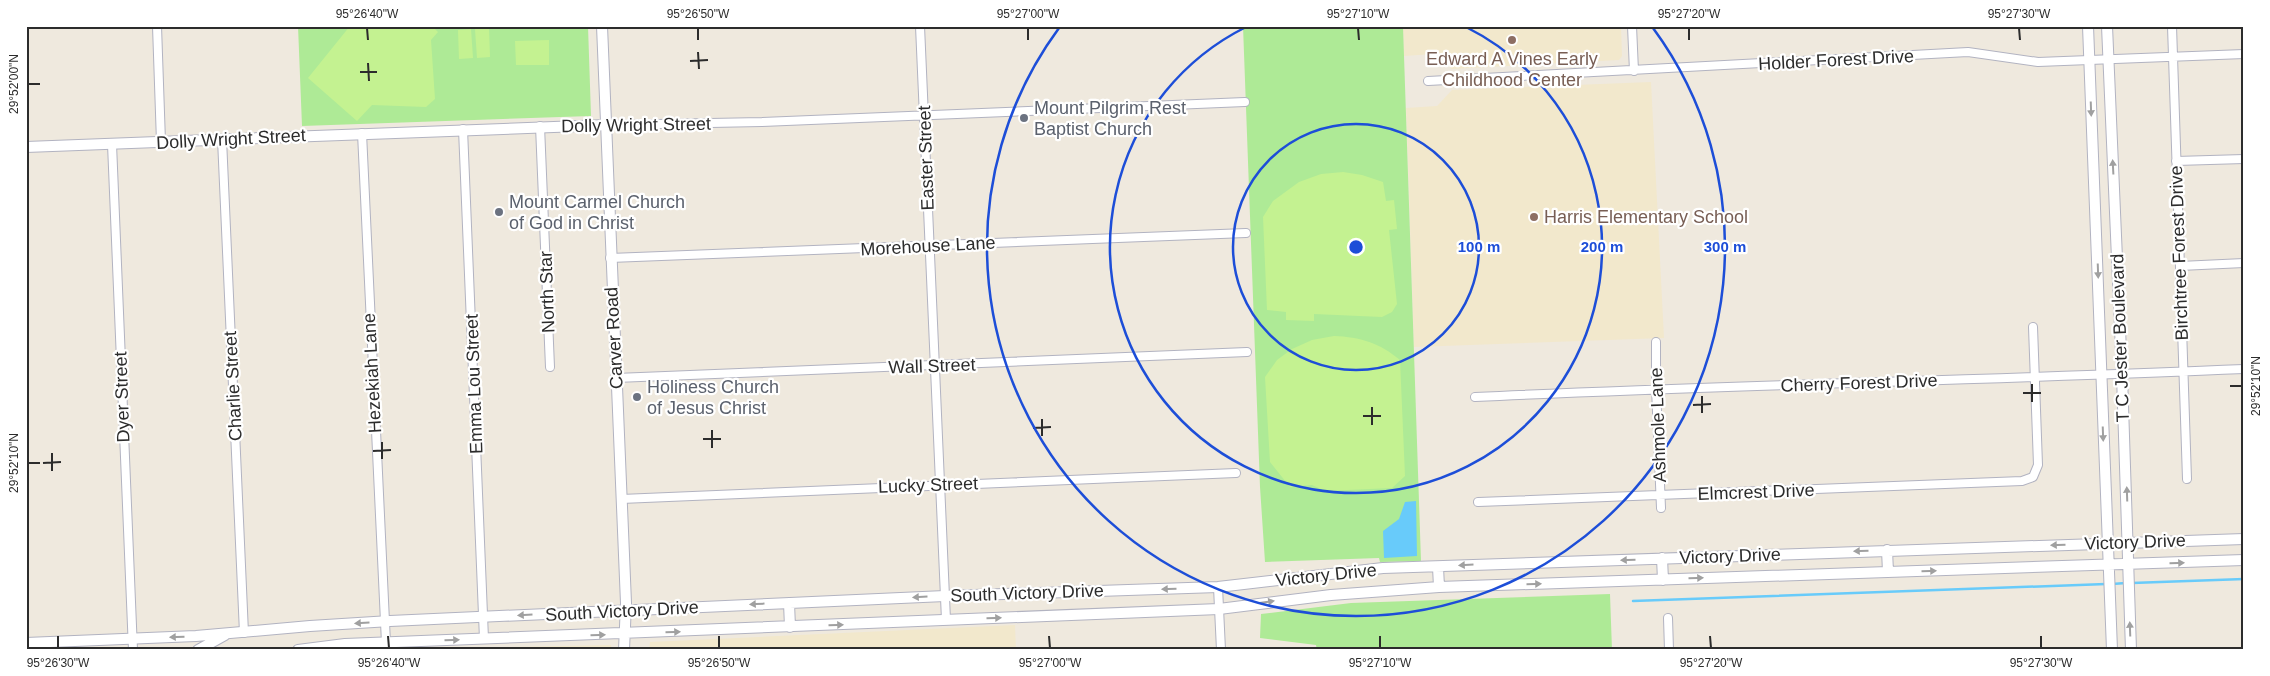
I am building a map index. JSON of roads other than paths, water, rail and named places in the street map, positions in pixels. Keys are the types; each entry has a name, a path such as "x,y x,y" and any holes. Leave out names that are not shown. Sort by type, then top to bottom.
{"main road":[{"name":"Carver Road","path":"602,26 610,258 626,610 624,650"},
{"name":"T C Jester Boulevard","path":"2088,26 2112,650"},
{"name":"T C Jester Boulevard","path":"2107,26 2122,375 2131,650"},
{"name":"Dolly Wright Street","path":"26,148 362,133 606,125"},
{"path":"2095,204 2115,204"},
{"name":"Victory Drive","path":"1218,587 1332,573 1438,567 2244,539"},
{"path":"1886,550 1888,572"},
{"path":"1662,558 1663,580"},
{"name":"Victory Drive","path":"1219,609 1330,595 1438,587 1888,572 2108,571 2244,560"},
{"path":"1438,567 1438,587"},
{"name":"South Victory Drive","path":"26,643 132,644 310,626 383,622 945,596 1218,587"},
{"path":"789,603 790,627"},
{"name":"South Victory Drive","path":"298,650 345,644 1219,609"},
{"path":"198,650 226,634"}],"street":[{"path":"157,26 161,142"},
{"name":"Easter Street","path":"920,26 946,620"},
{"path":"1632,26 1634,71"},
{"name":"Birchtree Forest Drive","path":"2172,26 2187,479"},
{"name":"Holder Forest Drive","path":"1428,80 1634,71 1968,52 2038,62 2244,54"},
{"name":"Dolly Wright Street","path":"606,125 762,122 1245,102"},
{"name":"North Star","path":"540,126 550,367"},
{"name":"Emma Lou Street","path":"463,129 484,639"},
{"name":"Hezekiah Lane","path":"362,133 383,622 386,643"},
{"name":"Charlie Street","path":"222,140 244,633"},
{"name":"Dyer Street","path":"112,144 132,644"},
{"path":"2176,161 2244,159"},
{"name":"Morehouse Lane","path":"610,258 762,254 930,245 1246,233"},
{"path":"2180,266 2244,263"},
{"path":"2033,328 2036,378"},
{"name":"Ashmole Lane","path":"1656,342 1661,508"},
{"name":"Wall Street","path":"616,378 1247,352"},
{"name":"Cherry Forest Drive","path":"1475,396 1656,388 2122,375 2244,369"},
{"name":"Elmcrest Drive","path":"1478,502 2022,481 2033,476 2038,465 2036,378"},
{"name":"Lucky Street","path":"621,499 1236,473"},
{"path":"1218,587 1221,650"},
{"path":"1668,618 1668,650"}],"water":[{"path":"1416,501 1417,556 1384,558 1383,531 1399,519 1405,502"}],"waterway":[{"path":"2132,583 2244,579"},
{"path":"2112,584 2126,583"},
{"path":"1633,601 2106,584"}],"place":[{"name":"Edward A Vines Early Childhood Center","path":"1512,40"},
{"name":"Mount Pilgrim Rest Baptist Church","path":"1024,118"},
{"name":"Mount Carmel Church of God in Christ","path":"499,212"},
{"name":"Harris Elementary School","path":"1534,217"},
{"name":"Holiness Church of Jesus Christ","path":"637,397"}]}
